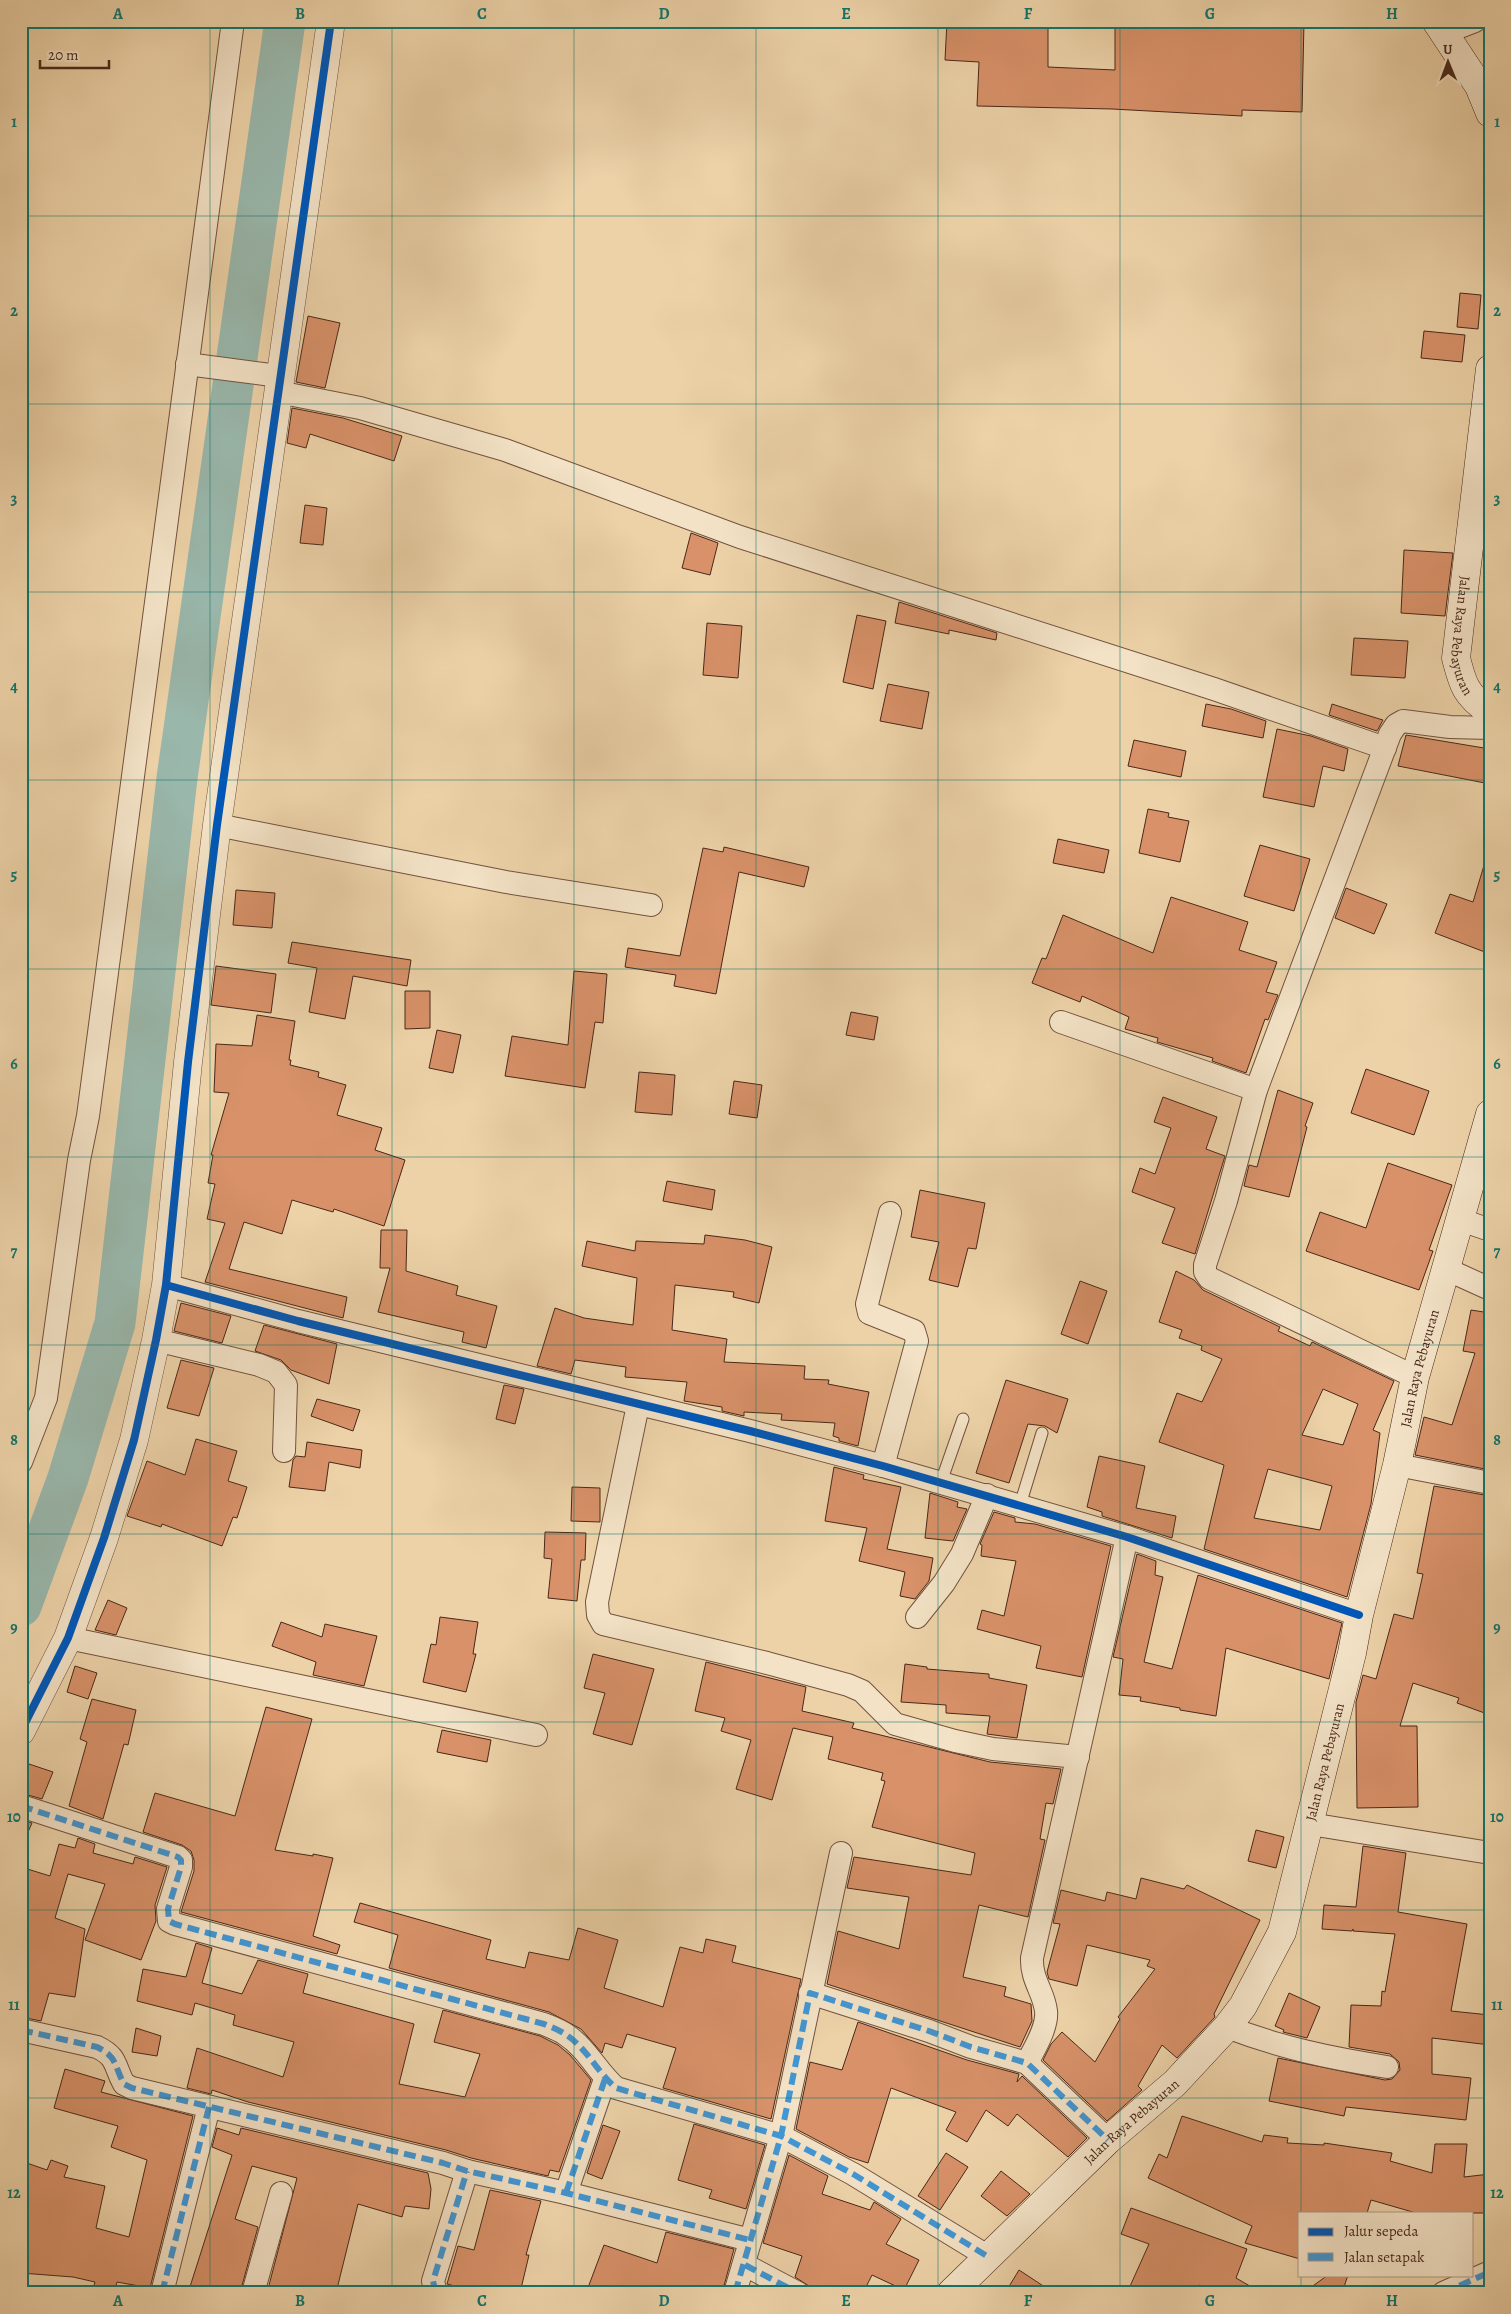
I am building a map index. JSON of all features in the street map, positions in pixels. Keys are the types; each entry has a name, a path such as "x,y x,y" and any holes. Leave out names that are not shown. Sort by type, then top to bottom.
{"main road":[{"path":"21,1731 68,1638 120,1488 134,1440 166,1285 188,1062 217,825 276,381 331,21"},
{"path":"1440,27 1479,86 1490,113"},
{"name":"Jalan Raya Pebayuran","path":"1490,368 1486,436 1456,658 1461,678 1472,698 1490,712"},
{"name":"Jalan Raya Pebayuran","path":"951,2293 1108,2140 1175,2083 1227,2027 1243,2006 1282,1932 1352,1653 1359,1615 1397,1465 1415,1377 1490,1114"}],"street":[{"path":"21,1462 46,1398 79,1160 88,1116 233,21"},
{"path":"1440,27 1475,21"},
{"path":"187,364 276,381 360,408 505,450 740,537 1214,689 1385,748"},
{"path":"1415,1377 1210,1278 1205,1272 1256,1090 1385,748 1396,725 1404,721 1490,728"},
{"path":"217,825 506,882 651,905"},
{"path":"1061,1022 1256,1090"},
{"path":"883,1466 917,1340 914,1331 869,1313 867,1304 890,1213"},
{"path":"1461,1220 1490,1230"},
{"path":"1446,1269 1490,1289"},
{"path":"166,1285 298,1321 941,1482 1127,1537 1359,1615"},
{"path":"156,1340 258,1365 276,1372 286,1385 284,1451"},
{"path":"638,1405 597,1602 598,1615 603,1624 767,1663 848,1685 862,1691 895,1724 955,1741 993,1749 1078,1757"},
{"path":"1397,1465 1490,1483"},
{"path":"917,1617 944,1583 962,1554 987,1495"},
{"path":"1027,2063 1046,2020 1046,2011 1032,1971 1032,1958 1127,1537"},
{"path":"68,1638 536,1735"},
{"path":"21,1806 181,1860 181,1867 168,1909 169,1921 175,1924 544,2024 565,2034 581,2047 605,2079 616,2088 781,2136 853,2174 988,2256"},
{"path":"1310,1824 1490,1852"},
{"path":"735,2293 745,2265 750,2240 781,2136 841,1854"},
{"path":"810,1993 929,2031 971,2047 1027,2063 1108,2140"},
{"path":"1227,2027 1270,2044 1332,2058 1387,2066"},
{"path":"21,2030 97,2047 108,2052 114,2060 124,2084 132,2088 444,2163 467,2171 566,2192 750,2240"},
{"path":"566,2192 605,2079"},
{"path":"162,2293 209,2107"},
{"path":"436,2293 433,2282 467,2171"},
{"path":"253,2293 281,2193"},
{"path":"745,2265 798,2293"},
{"path":"1443,2293 1490,2272"}],"lane":[{"path":"941,1482 963,1420"},
{"path":"1020,1506 1042,1432"}],"building":[{"path":"947,21 1048,21 1048,67 1115,70 1115,21 1304,21 1302,112 1242,110 1242,116 1112,109 977,106 979,62 945,60"},
{"path":"1460,293 1481,295 1478,329 1457,327"},
{"path":"308,316 340,323 325,388 296,382"},
{"path":"1424,331 1465,335 1462,362 1421,358"},
{"path":"292,408 343,418 402,436 394,461 310,434 306,448 287,443"},
{"path":"305,505 327,508 323,545 300,543"},
{"path":"691,533 718,543 710,575 682,568"},
{"path":"1404,550 1453,553 1445,616 1401,613"},
{"path":"899,602 997,633 996,640 949,630 949,634 895,623"},
{"path":"857,615 886,621 873,689 843,682"},
{"path":"707,623 742,626 738,678 703,675"},
{"path":"1354,638 1408,641 1405,678 1351,675"},
{"path":"888,684 929,692 922,729 880,721"},
{"path":"1206,704 1231,709 1266,721 1263,738 1202,726"},
{"path":"1332,704 1383,720 1377,731 1329,715"},
{"path":"1277,729 1311,736 1348,749 1344,771 1323,766 1314,807 1263,797"},
{"path":"1406,735 1490,749 1490,784 1398,766"},
{"path":"1134,740 1186,751 1181,777 1128,766"},
{"path":"1148,809 1169,813 1168,817 1189,821 1180,862 1139,853"},
{"path":"1058,839 1109,850 1104,873 1053,863"},
{"path":"1260,845 1310,859 1294,911 1244,896"},
{"path":"724,847 809,867 804,887 739,872 716,994 674,986 676,975 625,967 628,948 680,956 703,848 723,852"},
{"path":"1485,862 1490,862 1490,954 1435,933 1450,894 1473,902"},
{"path":"1346,888 1387,904 1374,934 1335,918"},
{"path":"236,890 275,893 272,928 233,925"},
{"path":"1171,897 1248,922 1239,950 1277,962 1266,992 1278,995 1268,1020 1265,1019 1246,1073 1212,1061 1213,1058 1157,1042 1158,1038 1125,1029 1129,1017 1082,996 1080,1002 1032,983 1042,958 1046,959 1063,915 1153,953"},
{"path":"292,942 411,960 407,986 353,976 345,1019 309,1012 317,968 288,963"},
{"path":"216,966 276,974 271,1013 211,1005"},
{"path":"574,971 607,974 603,1023 595,1022 585,1088 505,1076 512,1036 568,1045"},
{"path":"405,991 430,991 430,1028 405,1029"},
{"path":"851,1012 878,1017 874,1040 846,1035"},
{"path":"257,1015 295,1021 289,1060 291,1060 290,1065 319,1072 318,1077 346,1085 337,1115 382,1128 375,1150 405,1160 384,1226 334,1209 333,1212 292,1200 282,1234 244,1222 229,1269 347,1297 343,1318 205,1282 225,1223 207,1219 215,1184 208,1183 213,1155 211,1155 229,1093 214,1092 216,1044 252,1046"},
{"path":"437,1030 461,1035 453,1073 429,1068"},
{"path":"1366,1069 1429,1091 1414,1135 1351,1113"},
{"path":"639,1072 675,1075 672,1115 635,1112"},
{"path":"734,1081 762,1085 757,1118 729,1114"},
{"path":"1278,1090 1313,1103 1305,1126 1307,1127 1289,1197 1244,1186 1249,1165 1257,1167"},
{"path":"1163,1097 1217,1117 1206,1149 1225,1156 1195,1254 1162,1243 1175,1208 1132,1192 1140,1168 1155,1174 1171,1128 1154,1122"},
{"path":"1388,1163 1452,1185 1429,1250 1433,1251 1419,1290 1306,1251 1320,1212 1366,1228"},
{"path":"667,1181 715,1190 712,1210 663,1201"},
{"path":"920,1190 985,1203 976,1249 968,1248 958,1287 929,1280 939,1242 911,1237"},
{"path":"381,1230 407,1230 406,1271 458,1286 456,1295 497,1306 486,1348 462,1342 464,1332 378,1312 390,1268 380,1268"},
{"path":"705,1235 745,1240 772,1247 759,1303 733,1297 734,1292 675,1285 672,1330 727,1339 724,1362 805,1366 804,1379 829,1380 828,1384 869,1392 858,1446 839,1441 839,1438 833,1436 835,1423 781,1420 782,1414 744,1412 744,1416 722,1411 722,1407 684,1401 687,1382 625,1377 626,1367 575,1360 571,1374 537,1366 555,1308 584,1318 633,1325 637,1278 582,1266 587,1241 635,1251 636,1241 704,1244"},
{"path":"1176,1271 1194,1280 1203,1290 1280,1327 1278,1331 1310,1346 1312,1342 1394,1381 1373,1430 1380,1433 1371,1504 1347,1597 1204,1549 1224,1465 1159,1442 1177,1393 1202,1402 1222,1359 1201,1350 1202,1346 1179,1338 1182,1330 1159,1322","holes":["1323,1389 1358,1404 1343,1445 1302,1435","1268,1469 1332,1486 1320,1530 1254,1518"]},
{"path":"1080,1281 1107,1291 1088,1344 1061,1334"},
{"path":"181,1303 231,1316 222,1343 174,1331"},
{"path":"1471,1310 1490,1313 1490,1470 1415,1455 1424,1417 1452,1425 1475,1353 1463,1351"},
{"path":"264,1325 337,1344 329,1384 291,1370 281,1360 255,1351"},
{"path":"181,1360 214,1368 199,1416 167,1408"},
{"path":"1006,1380 1068,1399 1057,1433 1045,1426 1028,1424 1009,1483 976,1473"},
{"path":"504,1385 524,1389 515,1424 496,1419"},
{"path":"317,1399 360,1410 353,1431 311,1416"},
{"path":"196,1439 237,1451 228,1481 247,1487 237,1518 233,1517 222,1546 162,1524 161,1527 127,1516 147,1461 185,1475"},
{"path":"307,1442 362,1450 360,1468 329,1462 325,1491 289,1487 293,1460 296,1456 305,1457"},
{"path":"1099,1456 1145,1466 1136,1508 1176,1516 1172,1538 1102,1516 1102,1512 1087,1507"},
{"path":"834,1467 864,1475 863,1479 901,1487 887,1549 933,1558 929,1581 915,1599 900,1596 905,1572 859,1561 867,1528 825,1521"},
{"path":"1434,1486 1490,1496 1490,1715 1457,1703 1459,1698 1413,1683 1400,1726 1417,1726 1418,1807 1357,1808 1356,1702 1363,1675 1376,1679 1394,1614 1413,1619 1423,1574 1417,1573"},
{"path":"572,1487 600,1488 600,1522 571,1521"},
{"path":"930,1493 958,1502 957,1507 967,1509 953,1541 925,1538"},
{"path":"994,1512 1015,1518 1015,1522 1035,1524 1111,1546 1082,1677 1036,1668 1041,1646 977,1629 982,1610 1004,1616 1016,1561 981,1556 982,1545 980,1544"},
{"path":"545,1532 586,1533 585,1560 581,1560 577,1601 548,1598 552,1559 544,1558"},
{"path":"1137,1554 1156,1561 1155,1575 1163,1577 1144,1662 1172,1669 1198,1575 1342,1623 1329,1679 1226,1648 1216,1716 1140,1701 1141,1697 1119,1695 1123,1659 1113,1657"},
{"path":"108,1600 127,1608 116,1635 95,1630"},
{"path":"440,1617 478,1622 473,1654 476,1654 466,1692 423,1682 431,1644 436,1645"},
{"path":"281,1622 322,1637 325,1624 377,1636 364,1686 313,1675 316,1662 272,1646"},
{"path":"593,1654 654,1669 632,1745 593,1734 605,1693 584,1688"},
{"path":"706,1662 806,1687 802,1711 854,1723 852,1728 990,1762 1061,1769 1053,1804 1046,1803 1040,1839 1045,1840 1028,1917 979,1905 963,1977 1006,1987 1004,1996 1031,2004 1032,2021 1020,2047 827,1984 838,1931 899,1949 909,1897 847,1888 854,1857 971,1875 975,1853 872,1827 885,1781 881,1780 883,1773 828,1759 833,1737 793,1728 772,1800 736,1789 751,1740 721,1731 725,1718 695,1711"},
{"path":"905,1664 927,1667 927,1669 989,1674 989,1678 1027,1685 1017,1738 987,1734 990,1716 946,1713 946,1705 901,1702"},
{"path":"75,1666 97,1673 88,1699 67,1692"},
{"path":"92,1699 136,1710 128,1745 124,1744 103,1819 69,1806 87,1742 80,1739"},
{"path":"266,1707 312,1719 275,1850 333,1858 313,1936 340,1945 337,1954 181,1912 194,1871 194,1860 191,1851 182,1845 143,1832 155,1793 235,1816"},
{"path":"442,1730 491,1740 487,1762 437,1752"},
{"path":"29,1764 53,1772 42,1799 21,1793 21,1785"},
{"path":"21,1820 32,1823 21,1848"},
{"path":"1256,1830 1284,1837 1276,1868 1248,1861"},
{"path":"78,1838 95,1844 93,1853 133,1864 135,1857 167,1867 155,1905 156,1921 141,1960 85,1940 105,1884 68,1874 55,1918 85,1929 75,1997 49,1993 41,2021 21,2017 21,1867 50,1876 59,1844 75,1848"},
{"path":"1363,1846 1406,1853 1398,1912 1467,1924 1451,2011 1490,2015 1490,2045 1432,2038 1432,2074 1471,2078 1466,2120 1346,2107 1344,2116 1269,2101 1278,2058 1385,2080 1392,2079 1400,2070 1399,2062 1390,2054 1349,2047 1351,2005 1381,2006 1382,1991 1385,1992 1395,1934 1353,1931 1353,1929 1352,1931 1322,1929 1324,1905 1356,1907"},
{"path":"1141,1878 1184,1889 1187,1885 1260,1920 1214,2014 1215,2017 1177,2058 1162,2045 1138,2086 1142,2090 1107,2121 1043,2060 1051,2044 1062,2032 1095,2062 1120,2019 1118,2017 1155,1969 1147,1966 1150,1960 1087,1945 1077,1986 1049,1979 1047,1972 1060,1924 1053,1923 1061,1890 1105,1901 1107,1892 1136,1899"},
{"path":"360,1903 491,1940 486,1959 525,1968 529,1952 569,1960 578,1928 618,1940 604,1988 663,2007 680,1947 703,1953 706,1939 736,1946 732,1962 801,1979 771,2119 663,2088 676,2048 627,2034 622,2048 605,2043 602,2053 581,2029 549,2012 389,1968 398,1935 354,1922"},
{"path":"196,1943 212,1948 202,1983 242,1994 258,1960 308,1974 303,1993 414,2024 399,2084 465,2097 480,2054 434,2042 443,2010 540,2036 558,2045 570,2055 591,2080 559,2172 550,2170 548,2176 248,2102 212,2090 211,2094 187,2088 197,2048 283,2077 294,2042 233,2025 235,2015 195,2003 192,2015 137,2001 143,1969 186,1977"},
{"path":"1289,1993 1320,2007 1307,2038 1283,2032 1284,2030 1275,2026"},
{"path":"858,2022 967,2060 1019,2074 1017,2082 1022,2076 1087,2138 1068,2157 1017,2114 1008,2126 986,2110 967,2142 946,2130 956,2112 891,2088 868,2163 849,2157 796,2129 810,2062 842,2070"},
{"path":"136,2028 161,2036 157,2056 132,2052"},
{"path":"65,2069 105,2081 101,2092 193,2116 150,2288 117,2282 114,2293 92,2293 95,2282 73,2277 21,2273 21,2161 47,2170 51,2160 68,2166 64,2177 105,2186 96,2228 129,2237 147,2160 111,2147 118,2126 54,2108"},
{"path":"1182,2116 1262,2142 1264,2135 1288,2138 1287,2143 1324,2145 1324,2143 1392,2153 1390,2161 1432,2173 1435,2144 1467,2144 1464,2177 1490,2174 1490,2213 1413,2212 1371,2200 1367,2212 1298,2212 1298,2258 1245,2243 1252,2226 1148,2178 1159,2154 1167,2158"},
{"path":"694,2124 765,2145 746,2209 709,2198 712,2190 678,2180"},
{"path":"603,2125 620,2131 602,2179 587,2173"},
{"path":"217,2128 239,2135 241,2128 428,2173 431,2189 429,2209 405,2206 402,2217 358,2204 336,2293 267,2293 297,2178 252,2166 235,2219 258,2227 240,2293 188,2293 232,2155 212,2147"},
{"path":"946,2153 968,2167 940,2210 918,2196"},
{"path":"789,2155 828,2176 822,2194 870,2210 874,2202 901,2219 886,2244 919,2260 904,2290 872,2275 863,2293 811,2293 809,2286 795,2277 802,2256 763,2243"},
{"path":"1001,2171 1030,2194 1007,2216 981,2196"},
{"path":"490,2190 541,2201 526,2255 529,2255 520,2293 481,2293 447,2284 458,2246 474,2250"},
{"path":"1131,2208 1247,2249 1236,2278 1262,2293 1213,2293 1199,2285 1195,2293 1127,2293 1149,2244 1121,2234"},
{"path":"666,2232 734,2249 722,2293 586,2293 604,2245 657,2263"},
{"path":"1019,2270 1054,2293 1005,2293"},
{"path":"1327,2276 1348,2276 1342,2293 1303,2293"}],"waterway":[{"path":"21,1606 68,1478 115,1323 177,778 285,21"}],"marked path":[{"path":"21,1806 178,1857 181,1860 181,1867 168,1909 169,1921 175,1924 544,2024 560,2031 580,2046 616,2088 781,2136 853,2174 987,2256"},
{"path":"735,2293 781,2136 810,1993 929,2031 971,2047 1027,2063 1108,2140"},
{"path":"21,2030 97,2047 109,2054 115,2062 124,2084 132,2088 443,2163 467,2171 566,2193 750,2240"},
{"path":"566,2193 605,2079"},
{"path":"162,2293 209,2107"},
{"path":"436,2293 433,2281 467,2171"},
{"path":"745,2265 798,2293"},
{"path":"1443,2293 1490,2272"}],"cycle path":[{"path":"21,1731 68,1638 104,1538 134,1440 166,1285 188,1062 217,825 331,21"},
{"path":"166,1285 298,1321 750,1431 883,1466 1127,1537 1359,1615"}]}
